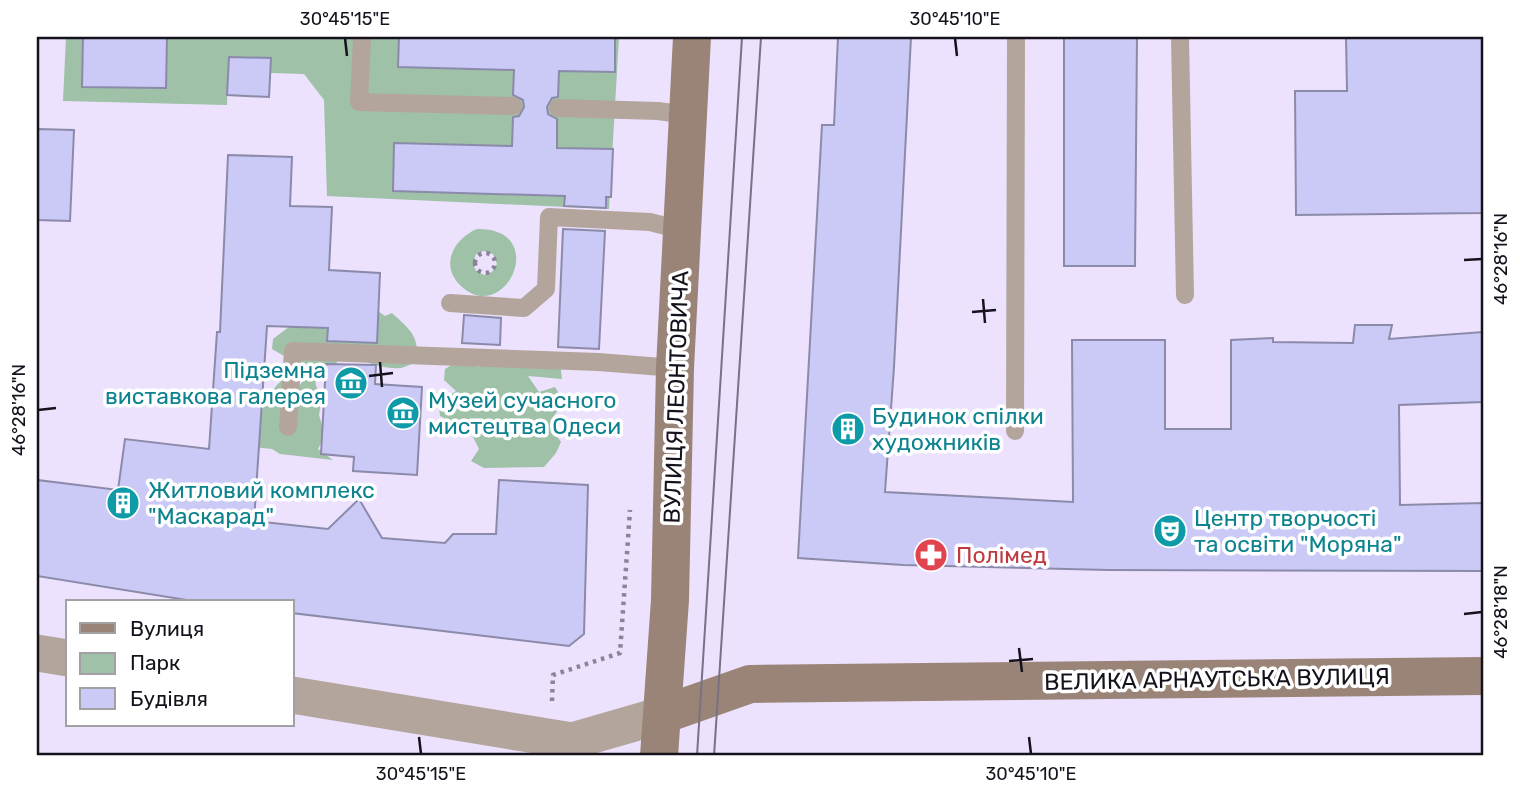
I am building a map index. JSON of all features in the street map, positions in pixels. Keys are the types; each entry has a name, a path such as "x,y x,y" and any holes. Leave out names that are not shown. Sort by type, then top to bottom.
{"main road":[{"name":"ВУЛИЦЯ ЛЕОНТОВИЧА","path":"659,756 670,600 675,368 692,37"},
{"name":"ВЕЛИКА АРНАУТСЬКА ВУЛИЦЯ","path":"662,715 750,684 1483,676"}],"street":[{"path":"37,653 66,658"},
{"path":"294,695 572,741 662,715"}],"lane":[{"path":"362,37 359,102 513,106"},
{"path":"1015,431 1016,37"},
{"path":"1180,37 1185,295"},
{"path":"558,108 658,111 687,115"},
{"path":"450,303 524,308 531,302 545,289 548,217 650,222 681,230"},
{"path":"288,427 293,351 619,363 675,368"}],"path":[{"path":"485,252 492,256 495,264 491,271 485,273 479,272 474,265 475,258 485,252"},
{"path":"550,737 553,675 620,653 631,502"}],"green space":[{"path":"66,37 619,37 609,209 327,196 324,100 304,74 270,73 270,58 229,57 227,105 63,101"},
{"path":"477,229 500,233 512,244 516,258 513,273 504,286 492,295 476,295 460,285 451,269 452,252 469,233","holes":["484,251 493,254 497,264 492,272 484,275 476,271 473,263 476,254"]},
{"path":"363,301 385,316 392,313 408,329 415,339 417,361 401,368 378,366 341,350 335,367 315,377 322,397 319,415 325,435 318,449 333,460 280,454 272,449 253,447 255,422 276,386 284,378 299,386 308,375 296,363 272,349 273,339 306,314"},
{"path":"460,360 478,367 492,362 560,362 562,379 528,376 539,392 555,387 563,400 550,426 561,442 544,467 484,468 471,461 479,449 470,431 440,416 439,407 444,399 456,391 444,380 445,369"}],"building":[{"path":"83,37 167,37 166,88 82,87"},
{"path":"399,37 615,37 615,72 559,71 558,97 552,98 547,107 548,114 557,119 557,148 613,149 611,197 606,197 606,208 564,206 565,196 393,191 394,143 512,146 513,117 519,116 524,107 523,100 513,95 514,70 398,67"},
{"path":"838,37 911,37 885,492 1073,502 1072,340 1165,340 1165,429 1231,429 1231,340 1273,338 1273,342 1353,343 1355,325 1392,325 1389,339 1483,332 1483,402 1399,405 1400,505 1483,503 1483,571 1108,570 903,565 798,558 822,125 834,125"},
{"path":"1064,37 1137,37 1135,266 1064,266"},
{"path":"1346,37 1483,37 1483,213 1296,215 1295,91 1347,91"},
{"path":"229,57 271,58 269,97 227,95"},
{"path":"37,129 74,130 70,221 37,220"},
{"path":"228,155 292,157 290,206 332,207 329,270 380,273 377,343 327,341 328,328 267,326 254,521 328,529 359,499 382,538 445,543 453,534 496,534 499,480 588,485 584,634 569,646 294,613 294,600 187,600 37,576 37,480 118,490 125,439 209,449 217,332 220,332"},
{"path":"563,229 605,231 599,349 558,347"},
{"path":"464,315 501,318 500,345 462,343"},
{"path":"326,364 376,365 375,384 422,387 417,475 353,471 354,457 321,454"}],"tram line":[{"path":"697,756 742,37"},
{"path":"714,756 761,37"}],"place":[{"name":"Підземна виставкова галерея","path":"351,383"},
{"name":"Музей сучасного мистецтва Одеси","path":"403,413"},
{"name":"Будинок спілки художників","path":"848,429"},
{"name":"Житловий комплекс \"Маскарад\"","path":"123,503"},
{"name":"Центр творчості та освіти \"Моряна\"","path":"1170,531"},
{"name":"Полімед","path":"931,555"}]}
